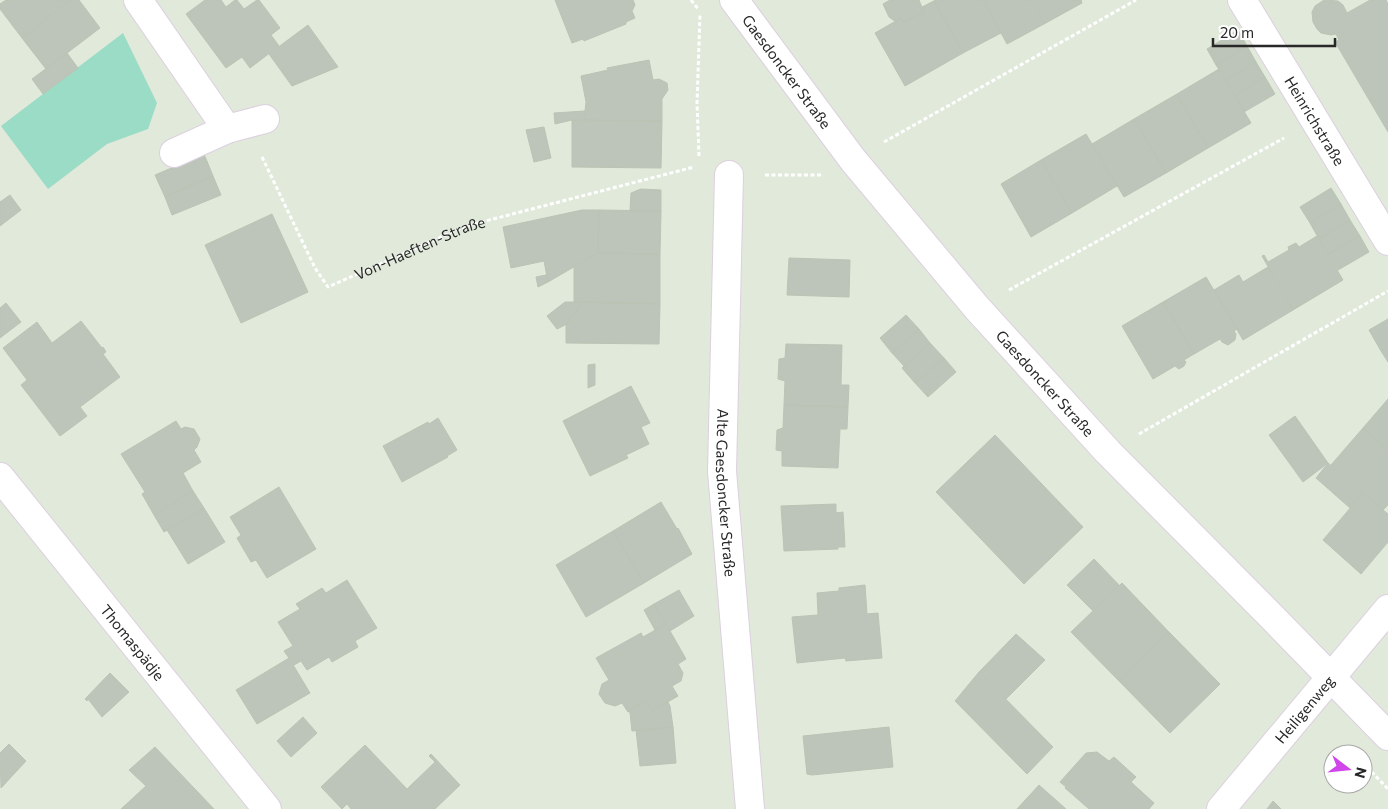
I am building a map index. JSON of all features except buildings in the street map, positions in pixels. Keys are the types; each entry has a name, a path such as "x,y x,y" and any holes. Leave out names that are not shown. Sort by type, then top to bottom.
{"street":[{"path":"138,0 227,129"},
{"name":"Gaesdoncker Straße","path":"734,0 853,160 977,308 1108,452 1388,736"},
{"name":"Heinrichstraße","path":"1242,0 1388,241"},
{"path":"174,153 227,129 265,119"},
{"name":"Alte Gaesdoncker Straße","path":"730,174 722,471 750,809"},
{"name":"Thomaspädje","path":"0,477 267,809"},
{"name":"Heiligenweg","path":"1221,809 1388,609"}],"path":[{"path":"853,160 1136,0"},
{"path":"700,12 699,166 730,174 822,175"},
{"path":"977,308 1315,120"},
{"name":"Von-Haeften-Straße","path":"227,129 261,155 315,268 328,287 466,226 699,166"},
{"path":"1108,452 1388,291"},
{"path":"1373,773 1388,789"}],"shaded area":[{"path":"123,33 157,103 148,129 107,144 48,189 1,126"}]}
